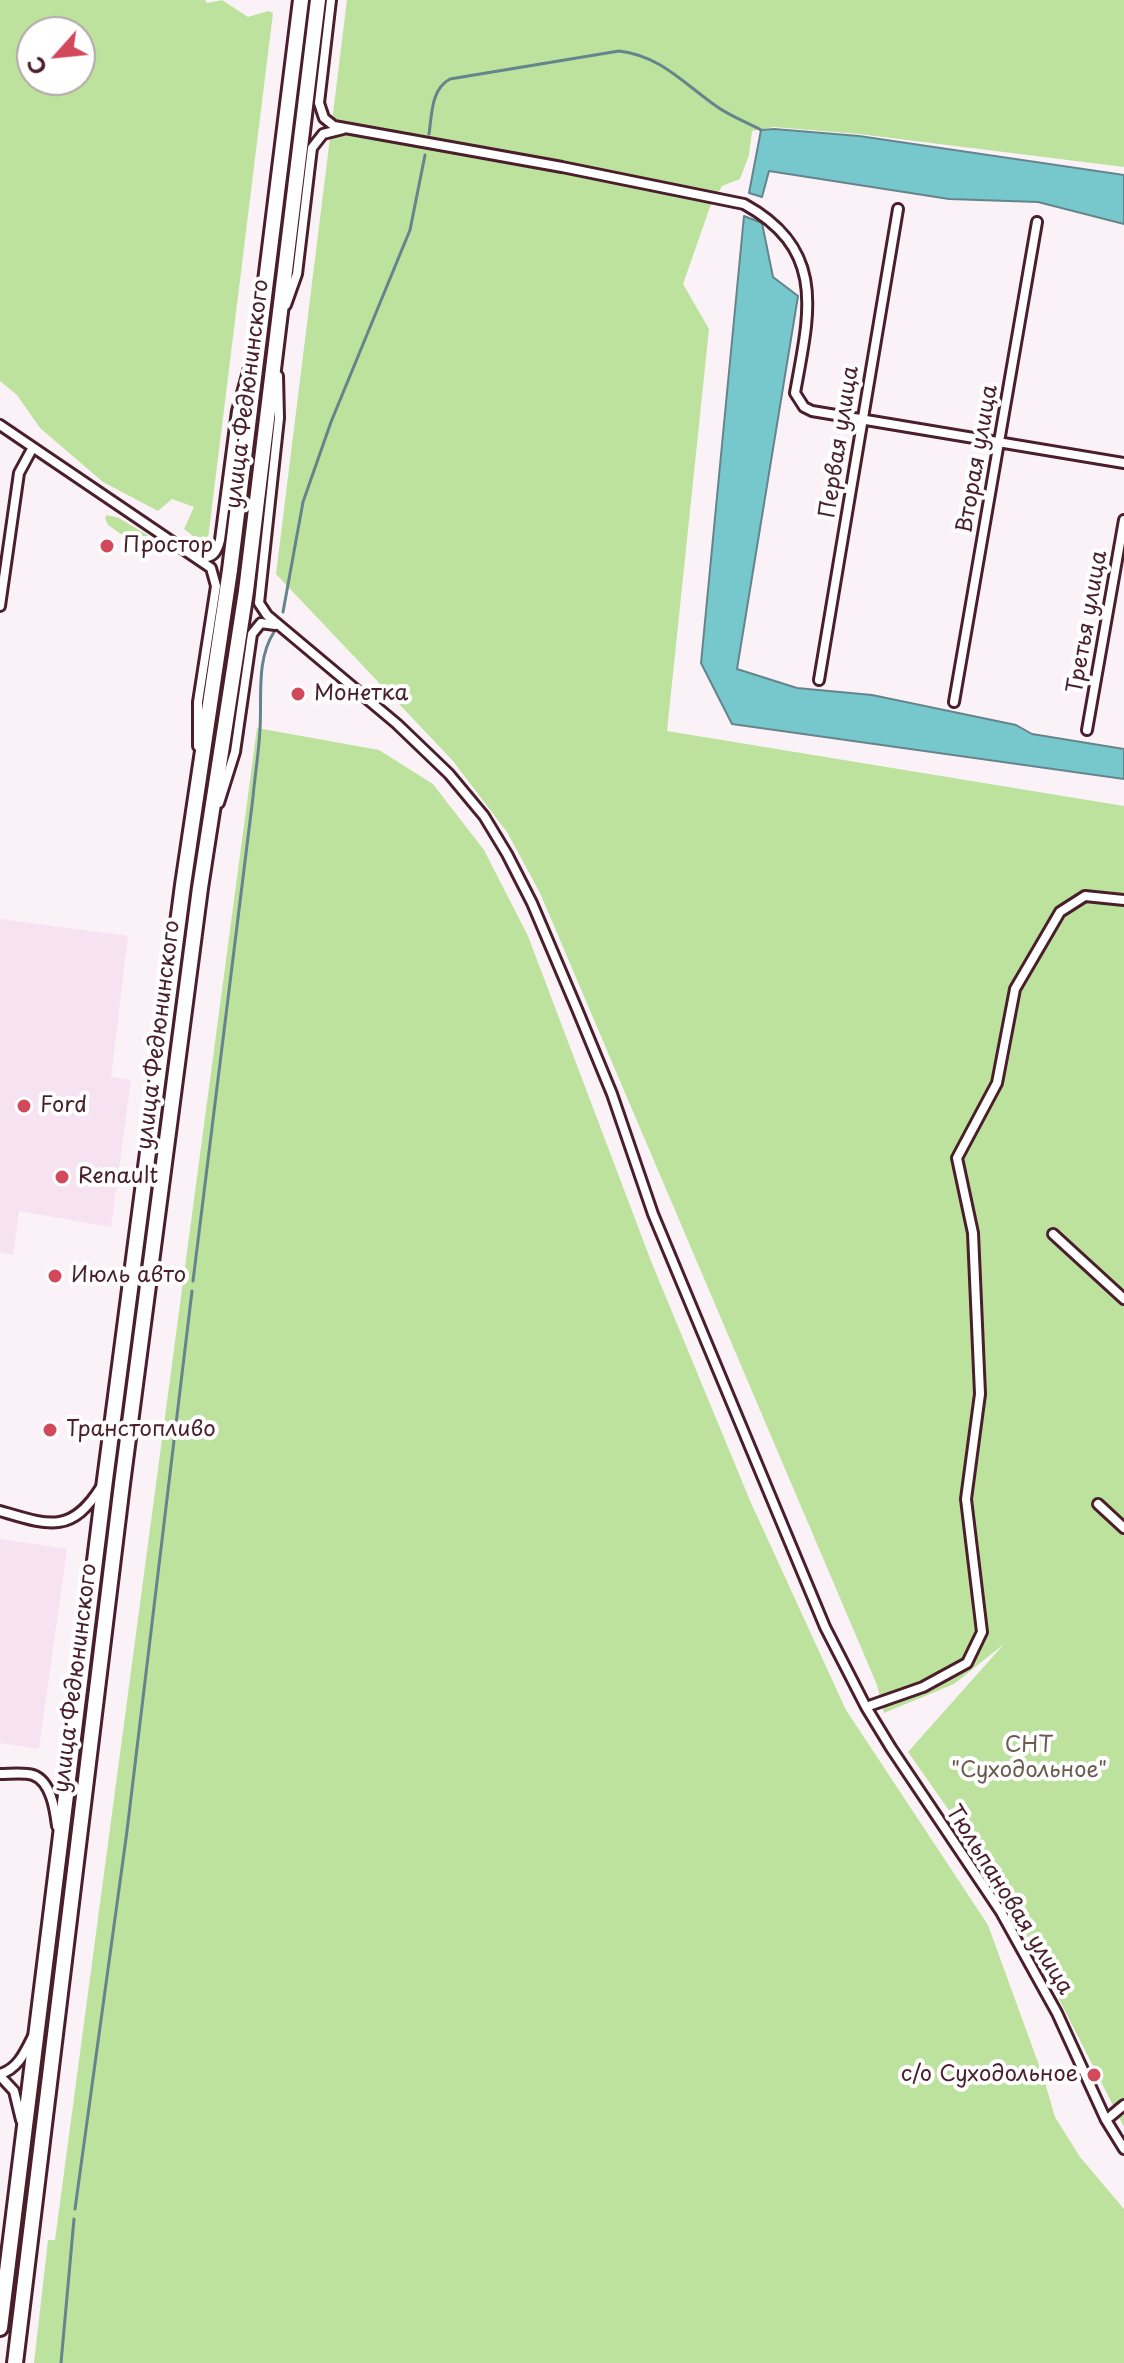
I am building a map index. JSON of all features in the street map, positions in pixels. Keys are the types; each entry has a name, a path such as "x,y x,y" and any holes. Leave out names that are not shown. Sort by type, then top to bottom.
{"highway":[{"name":"улица Федюнинского","path":"0,2328 105,1480 230,570 301,0"},
{"name":"улица Федюнинского","path":"15,2363 122,1484 208,838 246,591 318,0"}],"street":[{"path":"331,0 319,103 327,121 343,129 562,167 744,204 783,231 806,278 809,304 795,393 798,400 812,411 1124,463"},
{"path":"278,330 297,274 312,148 323,134 343,129"},
{"name":"Первая улица","path":"819,680 898,209"},
{"name":"Вторая улица","path":"954,702 1037,222"},
{"path":"195,555 202,558 212,556 220,540 237,411 261,321"},
{"name":"Тюльпановая улица","path":"278,330 279,418 257,597 262,609 397,724 449,774 484,816 507,854 532,903 589,1037 653,1214 825,1627 866,1707 1001,1912 1057,2013 1106,2120 1124,2149"},
{"path":"0,425 211,568 216,586 198,702 199,779"},
{"path":"0,606 19,473 32,449"},
{"name":"Третья улица","path":"1087,730 1124,520"},
{"path":"208,838 235,752 252,634 261,623 270,622 282,627"},
{"path":"866,1707 923,1687 967,1663 982,1632 966,1499 980,1394 973,1233 957,1158 997,1083 1015,989 1060,912 1085,896 1124,900"},
{"path":"1053,1234 1124,1299"},
{"path":"0,1511 39,1522 60,1524 87,1508 105,1480"},
{"path":"1098,1504 1124,1528"},
{"path":"0,1774 32,1775 43,1784 52,1799 59,1851"},
{"path":"24,2135 14,2091 0,2075 20,2060 38,2024"},
{"path":"1106,2120 1124,2105"}],"shaded area":[{"path":"0,919 128,936 111,1077 131,1080 111,1227 19,1211 13,1255 0,1253"},
{"path":"0,1539 67,1549 39,1749 0,1743"}],"green space":[{"path":"0,0 205,0 207,3 222,0 248,17 268,11 273,13 208,539 203,544 184,529 194,507 172,499 158,511 103,482 40,428 17,395 0,381"},
{"name":"СНТ \"Суходольное\"","path":"347,0 1124,0 1124,167 859,134 774,127 752,131 749,155 740,179 722,186 710,207 683,284 709,329 667,731 1124,806 1124,2127 1000,1883 908,1752 1004,1644 954,1684 884,1713 877,1685 540,893 507,832 453,761 276,574"},
{"path":"107,515 119,518 154,539 156,548 149,554 108,525"},
{"path":"257,728 379,750 433,784 484,850 528,936 651,1261 751,1503 846,1710 988,1925 1055,2117 1080,2157 1124,2209 1124,2363 34,2363 48,2240 55,2240"}],"water":[{"path":"761,130 859,136 1124,175 1124,224 1038,202 949,199 769,171 762,197 749,193"},
{"path":"744,216 762,223 773,277 798,296 737,669 797,688 872,695 1016,725 1032,734 1124,749 1124,779 732,724 701,663"}],"waterway":[{"path":"429,134 436,96 450,79 619,51 647,58 721,110 761,130"},
{"path":"283,612 303,502 331,422 410,230 425,155"},
{"path":"193,1281 258,755 262,667 274,632"},
{"path":"75,2209 127,1831 192,1291"},
{"path":"61,2363 74,2219"}],"place":[{"name":"Простор","path":"107,546"},
{"name":"Монетка","path":"298,694"},
{"name":"Ford","path":"24,1106"},
{"name":"Renault","path":"62,1177"},
{"name":"Июль авто","path":"55,1276"},
{"name":"Транстопливо","path":"50,1430"},
{"name":"с/о Суходольное","path":"1094,2075"}]}
